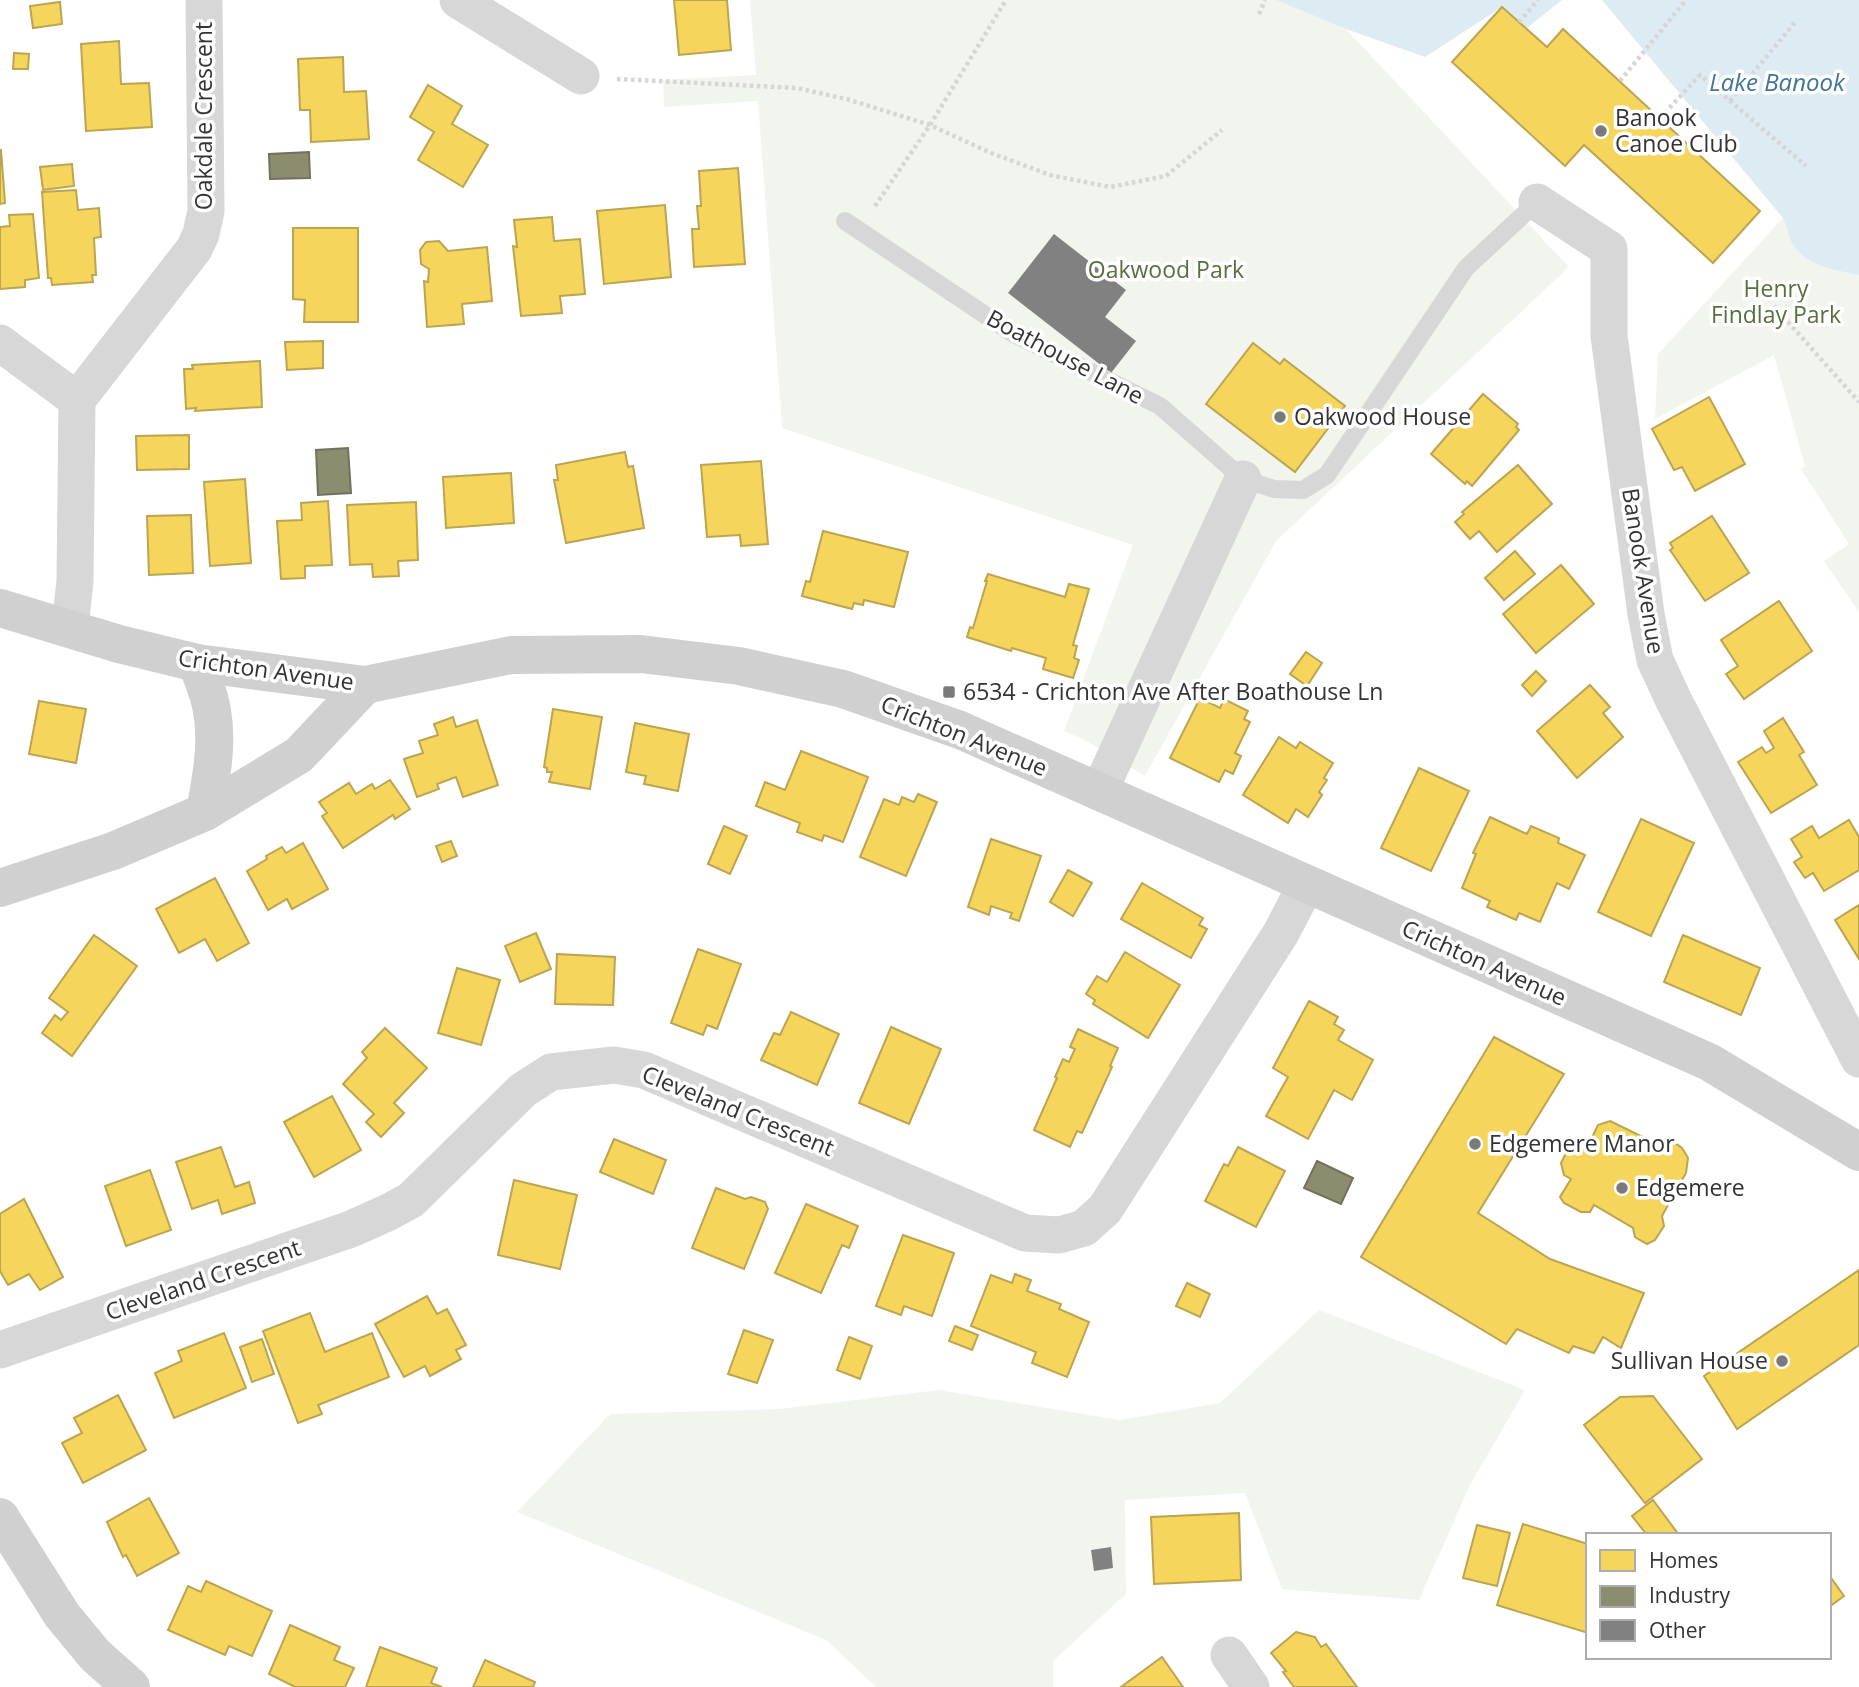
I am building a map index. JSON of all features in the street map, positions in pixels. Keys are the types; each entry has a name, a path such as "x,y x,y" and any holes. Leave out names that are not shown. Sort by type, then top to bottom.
{"street":[{"name":"Oakdale Crescent","path":"77,401 173,278 201,234 206,211 204,0"},
{"path":"458,0 581,76"},
{"name":"Banook Avenue","path":"1537,202 1609,249 1609,336 1646,614 1655,660 1859,1059"},
{"path":"0,343 77,401 75,581 70,627"},
{"path":"1099,792 1243,479"},
{"name":"Crichton Avenue","path":"0,608 119,644 197,663 365,684 511,655 641,654 739,666 843,689 960,730 1709,1062 1859,1152"},
{"path":"197,663 212,709 214,733 212,775 205,812"},
{"path":"0,888 113,850 205,812 299,755 365,684"},
{"name":"Cleveland Crescent","path":"0,1350 351,1229 389,1213 411,1200 523,1090 551,1072 614,1065 644,1070 1025,1233 1059,1235 1084,1228 1105,1209 1281,933 1306,885"},
{"path":"0,1517 62,1615 95,1655 131,1687"},
{"path":"1229,1655 1251,1687"}],"lane":[{"name":"Boathouse Lane","path":"852,225 1012,333 1160,406 1243,479 1274,489 1303,490 1326,475 1466,268 1537,202"}],"path":[{"path":"852,225 930,125 1006,0"},
{"path":"1259,14 1265,0"},
{"path":"1519,22 1538,0"},
{"path":"1620,81 1686,0"},
{"path":"1730,101 1796,21"},
{"path":"1660,118 1700,75 1806,166"},
{"path":"581,76 797,88 850,100 930,125 1050,175 1110,187 1166,176 1222,130"},
{"path":"1774,306 1859,402"}],"green space":[{"name":"Oakwood Park","path":"750,0 1276,0 1346,29 1569,267 1276,541 1145,776 1085,740 1064,731 1133,545 782,428 758,101 664,107 663,80 756,75"},
{"name":"Henry Findlay Park","path":"1783,218 1793,245 1806,258 1823,266 1859,275 1859,612 1824,561 1849,544 1801,469 1805,466 1774,355 1655,419 1658,354"},
{"path":"1319,1310 1525,1390 1470,1485 1419,1600 1282,1589 1245,1493 1125,1500 1126,1594 1053,1661 1053,1687 876,1687 826,1640 517,1512 610,1414 779,1409 939,1390 1119,1420 1220,1403"}],"water":[{"path":"1276,0 1562,0 1518,35 1519,22 1502,7 1425,57"},
{"name":"Lake Banook","path":"1602,0 1859,0 1859,275 1814,263 1799,252 1791,242 1783,218"}],"building: Homes":[{"path":"674,0 727,0 731,50 679,55"},
{"path":"60,2 62,24 33,28 30,6"},
{"name":"Banook Canoe Club","path":"1502,7 1547,47 1563,29 1760,211 1713,263 1584,145 1565,166 1452,62"},
{"path":"119,41 121,84 149,83 152,127 86,131 81,44"},
{"path":"14,53 29,54 28,69 13,69"},
{"path":"343,57 344,92 366,91 369,139 311,142 310,110 300,110 298,59"},
{"path":"428,85 462,106 452,124 488,145 463,187 418,160 434,132 410,117"},
{"path":"0,150 5,203 0,204"},
{"path":"72,164 74,186 43,190 40,167"},
{"path":"738,168 745,264 694,267 692,229 699,229 699,171"},
{"path":"76,190 78,210 99,208 101,237 94,238 96,275 92,275 93,282 52,285 51,278 48,278 42,192"},
{"path":"665,205 671,277 604,284 597,211"},
{"path":"33,214 39,278 25,280 25,287 0,289 0,227 10,226 9,215"},
{"path":"552,217 554,241 580,239 585,294 560,296 562,313 521,316 513,246 517,247 514,220"},
{"path":"293,228 358,228 358,322 304,322 305,300 293,299"},
{"path":"439,241 448,251 487,247 492,301 462,304 464,324 427,327 424,281 428,282 429,269 421,264 420,250 426,242"},
{"path":"323,341 323,368 287,370 285,342"},
{"name":"Oakwood House","path":"1253,343 1280,364 1284,359 1345,406 1295,472 1206,404"},
{"path":"260,361 262,407 195,411 196,408 186,409 184,369 193,369 192,365"},
{"path":"1483,394 1518,424 1516,427 1519,430 1472,486 1467,481 1465,484 1431,454"},
{"path":"1709,397 1745,464 1695,491 1682,467 1674,470 1652,429"},
{"path":"189,435 189,469 137,470 136,436"},
{"path":"625,452 628,467 633,466 644,528 566,543 554,480 558,480 556,465"},
{"path":"761,461 768,544 741,546 740,535 707,537 701,465"},
{"path":"1518,465 1552,504 1497,552 1479,531 1470,539 1455,522 1464,514 1462,512"},
{"path":"511,473 514,523 446,528 443,477"},
{"path":"245,479 251,563 210,566 204,482"},
{"path":"328,501 332,565 305,566 305,578 281,579 277,521 302,520 301,503"},
{"path":"416,502 418,560 398,561 399,576 373,577 372,564 350,565 347,505"},
{"path":"191,515 193,573 149,575 147,516"},
{"path":"1712,516 1749,573 1705,601 1670,550 1673,548 1670,543"},
{"path":"823,531 908,552 894,607 864,600 863,605 854,603 852,609 802,596 806,581 810,582"},
{"path":"1515,551 1535,574 1504,600 1485,578"},
{"path":"1561,565 1594,604 1536,653 1503,614"},
{"path":"988,574 1065,597 1069,584 1089,589 1073,645 1077,646 1074,658 1079,660 1073,678 1043,669 1046,658 1012,648 1011,651 967,637 970,627 973,628"},
{"path":"1779,601 1812,651 1744,699 1726,674 1738,666 1721,640"},
{"path":"1306,652 1322,663 1307,686 1290,674"},
{"path":"1536,671 1546,681 1532,696 1522,685"},
{"path":"1590,685 1610,707 1603,713 1623,737 1577,778 1537,731"},
{"path":"1200,698 1220,708 1224,699 1248,711 1244,719 1250,722 1235,753 1241,756 1233,774 1225,770 1219,782 1170,758"},
{"path":"39,701 86,709 76,763 29,754"},
{"path":"553,709 602,717 590,789 549,782 552,772 547,772 544,767"},
{"path":"453,717 456,727 477,720 498,785 463,797 456,777 437,784 439,789 417,797 404,759 423,753 419,741 438,735 434,724"},
{"path":"1783,718 1804,752 1799,755 1817,785 1771,813 1738,762 1762,747 1766,753 1774,748 1764,731"},
{"path":"635,723 689,734 678,791 644,784 646,776 626,772"},
{"path":"1279,737 1296,748 1300,742 1333,763 1319,792 1322,795 1308,817 1296,809 1288,823 1243,795"},
{"path":"801,751 868,777 843,842 824,835 822,841 797,832 800,823 756,806 765,782 785,790"},
{"path":"1419,768 1469,791 1431,871 1381,848"},
{"path":"390,780 410,809 395,819 393,815 343,848 322,816 327,813 319,802 349,783 356,794 372,784 375,789"},
{"path":"918,794 937,802 906,876 860,857 884,799 899,805 902,797 914,802"},
{"path":"1490,817 1527,834 1531,826 1559,838 1558,843 1585,855 1569,889 1557,883 1540,922 1519,913 1516,920 1487,907 1490,901 1462,888 1476,854 1473,853"},
{"path":"1641,819 1694,843 1651,936 1598,912"},
{"path":"1849,820 1859,837 1859,870 1824,891 1813,873 1805,878 1794,862 1802,857 1791,839 1812,826 1819,838"},
{"path":"724,826 747,836 730,874 708,864"},
{"path":"991,839 1041,856 1019,921 1010,918 1012,913 991,906 989,915 968,907"},
{"path":"451,841 457,856 442,862 436,846"},
{"path":"303,843 328,889 292,909 287,899 268,910 247,871 282,847 286,853"},
{"path":"1068,870 1092,883 1073,916 1050,902"},
{"path":"215,878 249,943 217,961 205,939 179,953 156,909"},
{"path":"1142,883 1203,918 1199,925 1207,929 1191,958 1121,919"},
{"path":"1859,905 1859,959 1835,920"},
{"path":"536,933 551,969 520,982 505,946"},
{"path":"94,935 137,966 72,1056 42,1033 55,1015 61,1020 68,1012 49,998"},
{"path":"1683,935 1760,968 1741,1015 1664,982"},
{"path":"698,949 741,964 717,1029 707,1025 703,1035 671,1023"},
{"path":"1125,952 1180,985 1148,1038 1093,1004 1095,1000 1086,994 1097,976 1107,982"},
{"path":"557,954 615,957 613,1005 555,1004"},
{"path":"457,968 500,980 481,1045 438,1033"},
{"path":"1309,1001 1338,1017 1334,1024 1344,1030 1338,1040 1373,1060 1352,1100 1334,1090 1308,1139 1266,1116 1288,1077 1273,1068"},
{"path":"791,1012 839,1034 817,1085 761,1060 774,1033 780,1035"},
{"path":"891,1027 941,1049 909,1124 859,1103"},
{"path":"385,1028 427,1068 394,1103 404,1113 381,1137 366,1122 374,1114 343,1084 367,1058 362,1052"},
{"path":"1078,1029 1118,1048 1082,1133 1077,1131 1070,1147 1034,1130 1063,1059 1069,1062 1075,1049 1070,1047"},
{"name":"Edgemere Manor","path":"1494,1037 1564,1074 1478,1213 1550,1259 1644,1293 1621,1348 1603,1337 1594,1353 1573,1346 1569,1353 1517,1329 1506,1344 1361,1257"},
{"path":"332,1096 361,1150 314,1177 284,1122"},
{"name":"Edgemere","path":"1610,1121 1657,1144 1668,1141 1675,1143 1688,1158 1686,1173 1662,1216 1664,1226 1655,1240 1647,1244 1635,1237 1633,1228 1594,1205 1590,1212 1581,1212 1564,1203 1560,1197 1571,1179 1564,1175 1561,1163 1567,1151 1577,1146 1586,1150 1598,1125"},
{"path":"614,1139 666,1160 653,1194 600,1172"},
{"path":"221,1147 235,1187 249,1182 255,1203 222,1214 218,1200 192,1209 176,1162"},
{"path":"1238,1147 1285,1171 1256,1227 1205,1201 1224,1164 1228,1166"},
{"path":"150,1170 171,1230 126,1246 105,1186"},
{"path":"514,1180 577,1195 560,1269 498,1255"},
{"path":"716,1188 745,1199 751,1197 765,1202 768,1209 744,1269 692,1248"},
{"path":"24,1199 63,1277 40,1290 29,1274 8,1285 0,1271 0,1214"},
{"path":"806,1204 858,1226 849,1248 842,1245 821,1293 775,1273"},
{"path":"903,1235 954,1253 932,1316 904,1306 901,1315 876,1306"},
{"name":"Sullivan House","path":"1859,1270 1859,1345 1737,1429 1704,1376"},
{"path":"1015,1274 1031,1280 1027,1291 1061,1304 1059,1309 1089,1322 1067,1377 1032,1363 1036,1352 971,1326 991,1275 1012,1283"},
{"path":"1187,1283 1210,1294 1200,1317 1176,1306"},
{"path":"427,1296 437,1314 447,1309 466,1345 456,1350 461,1359 430,1376 425,1366 404,1377 375,1324"},
{"path":"310,1313 325,1352 372,1333 389,1377 318,1405 322,1414 298,1423 263,1331"},
{"path":"955,1326 978,1335 972,1350 949,1341"},
{"path":"744,1330 773,1340 757,1383 728,1374"},
{"path":"224,1333 246,1388 174,1418 155,1373 182,1361 178,1351"},
{"path":"849,1337 872,1346 860,1379 837,1370"},
{"path":"262,1339 274,1374 252,1382 240,1347"},
{"path":"118,1395 146,1450 83,1483 62,1443 82,1433 74,1418"},
{"path":"1653,1396 1702,1459 1645,1503 1584,1425 1620,1397"},
{"path":"149,1498 179,1553 137,1576 126,1555 123,1557 107,1522"},
{"path":"1653,1500 1678,1533 1645,1533 1632,1516"},
{"path":"1239,1513 1241,1580 1154,1584 1151,1517"},
{"path":"1523,1524 1586,1543 1586,1632 1497,1605"},
{"path":"1477,1525 1510,1533 1497,1586 1463,1578"},
{"path":"1831,1578 1844,1596 1831,1606"},
{"path":"206,1581 272,1611 252,1656 229,1646 225,1655 168,1630 188,1586 201,1592"},
{"path":"290,1625 340,1647 334,1660 354,1668 345,1687 295,1687 269,1674"},
{"path":"1296,1632 1315,1637 1321,1647 1326,1644 1357,1687 1294,1687 1283,1672 1286,1671 1271,1653"},
{"path":"380,1647 437,1668 431,1683 442,1687 366,1687"},
{"path":"1162,1657 1183,1687 1121,1687"},
{"path":"485,1660 535,1682 533,1687 473,1687"}],"building: Industry":[{"path":"309,152 310,178 270,179 269,154"},
{"path":"348,448 351,493 318,495 316,450"},
{"path":"1317,1161 1353,1178 1341,1204 1304,1188"}],"building: Other":[{"path":"1054,234 1126,290 1105,317 1136,341 1111,373 1008,293"},
{"path":"1111,1547 1113,1568 1094,1571 1091,1550"}],"place":[{"name":"Banook Canoe Club","path":"1601,131"},
{"name":"Oakwood House","path":"1280,417"},
{"name":"6534 - Crichton Ave After Boathouse Ln","path":"949,692"},
{"name":"Edgemere Manor","path":"1475,1144"},
{"name":"Edgemere","path":"1622,1188"},
{"name":"Sullivan House","path":"1782,1361"}]}
